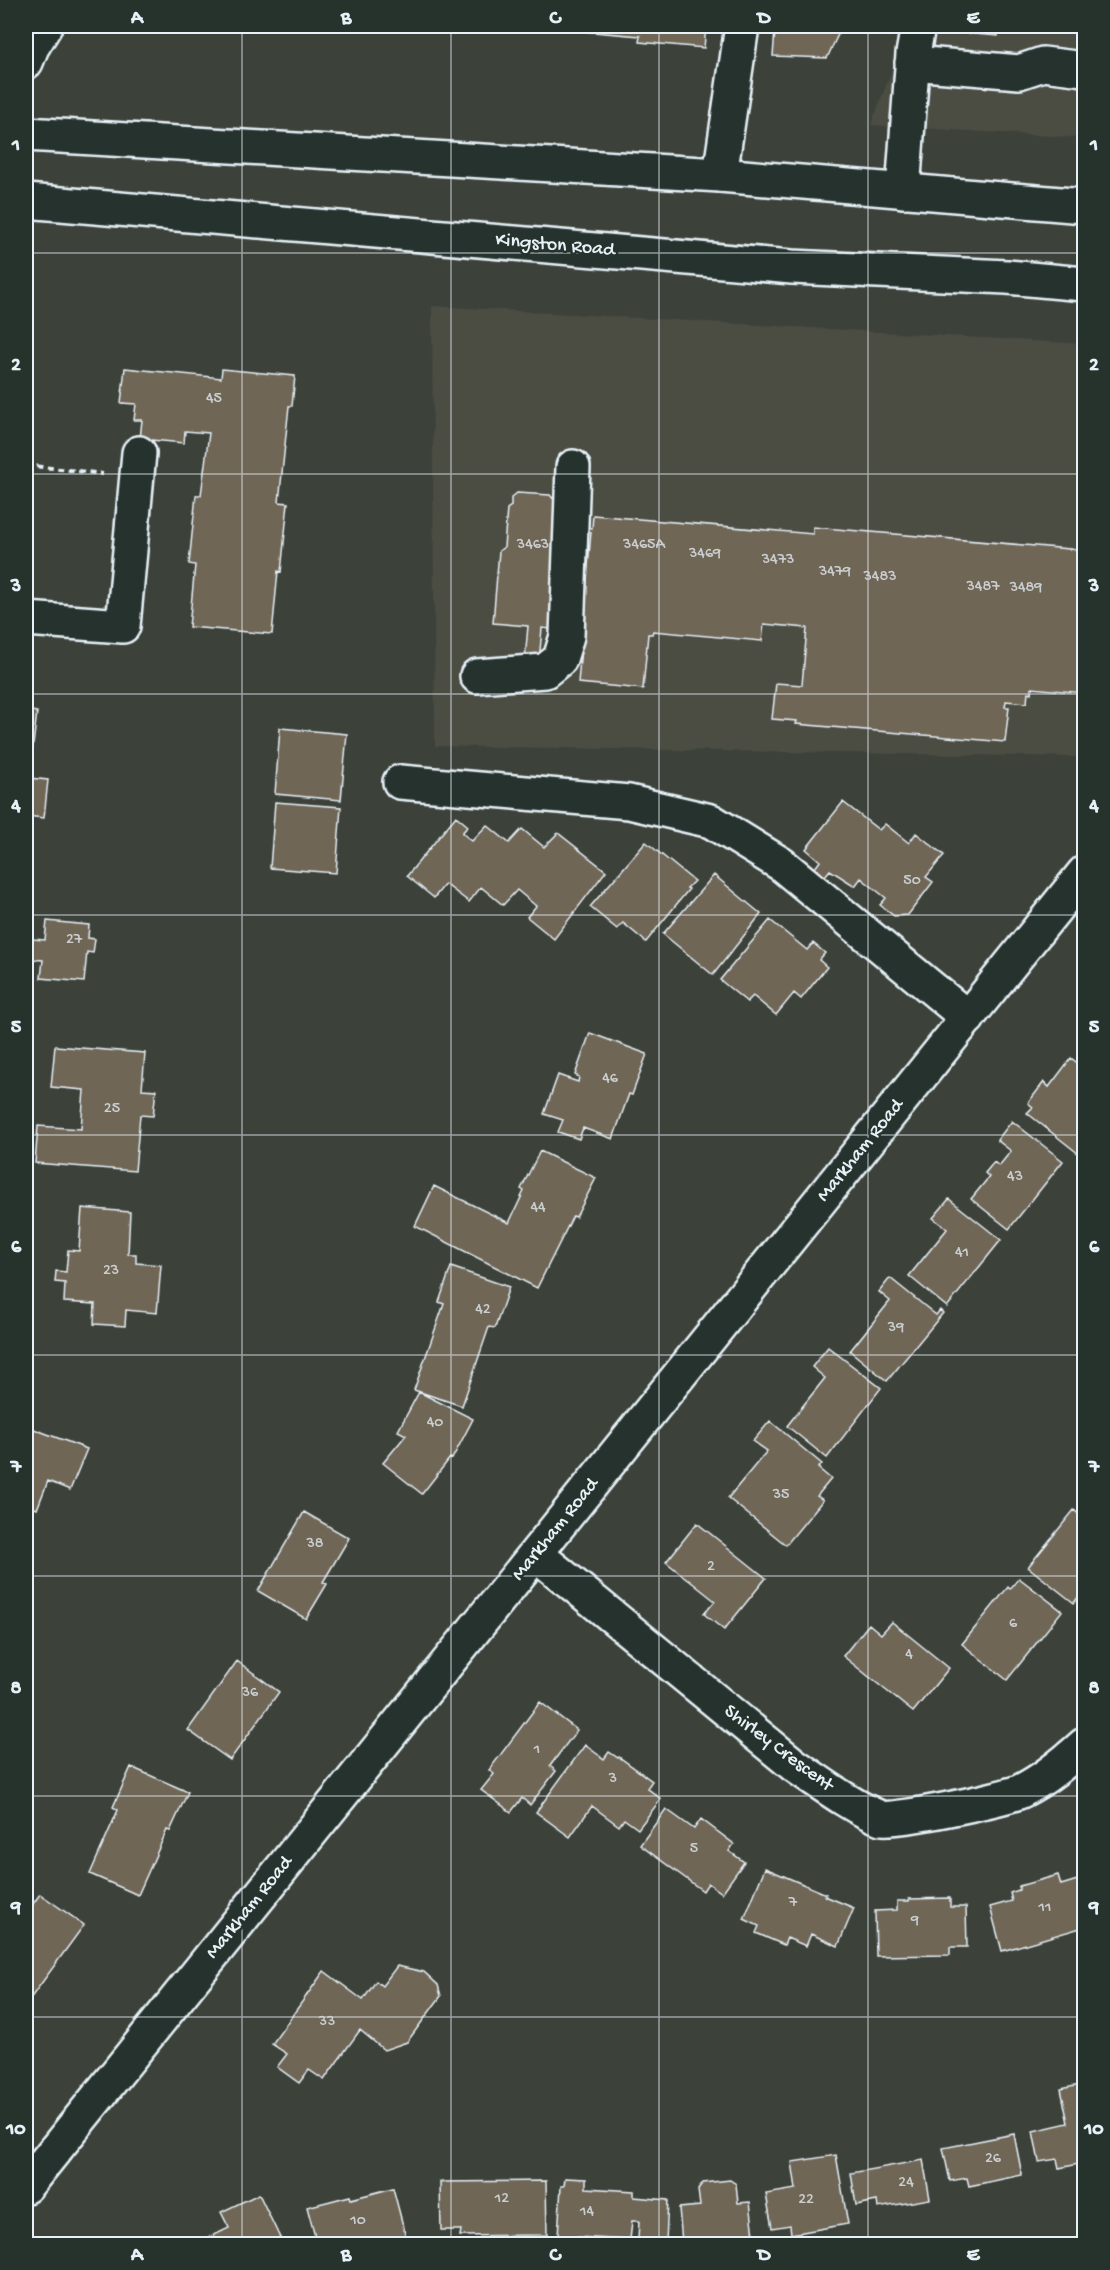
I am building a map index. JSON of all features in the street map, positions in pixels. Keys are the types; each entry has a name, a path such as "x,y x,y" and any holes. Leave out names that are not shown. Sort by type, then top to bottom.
{"street":[{"path":"26,62 45,26"},
{"path":"720,175 742,26"},
{"path":"903,190 912,63 918,26"},
{"path":"912,63 1019,72 1043,64 1084,69"},
{"path":"26,134 720,175 1084,206"},
{"name":"Kingston Road","path":"26,201 792,267 1007,277 1084,284"},
{"path":"26,619 123,626 138,466"},
{"path":"477,676 544,671 560,659 567,636 573,467"},
{"path":"400,782 630,802 711,821 780,864 968,1018"},
{"name":"Markham Road","path":"26,2186 1084,873"},
{"name":"Shirley Crescent","path":"536,1554 794,1766 837,1794 883,1819 929,1814 1020,1792 1054,1770 1084,1745"}],"path":[{"path":"26,405 27,382"},
{"path":"26,465 138,466"}],"shaded area":[{"path":"909,26 1084,26 1084,138 871,125"},
{"path":"432,306 1084,344 1084,757 435,746"}],"building":[{"path":"582,26 706,26 704,48 639,42 640,36 582,31"},
{"path":"779,26 842,26 827,58 773,56 775,31"},
{"path":"931,26 998,26 998,36 928,30"},
{"path":"125,368 221,378 222,369 295,376 292,406 289,406 279,502 288,503 272,634 189,627 195,565 189,564 196,495 201,495 209,433 185,431 184,443 140,439 142,420 134,420 136,404 121,403"},
{"path":"517,493 550,495 556,502 554,524 592,528 593,515 813,534 813,527 1082,550 1078,544 1084,544 1084,693 1032,688 1031,693 1028,692 1027,703 1006,701 1005,707 1009,707 1005,742 796,724 797,721 772,719 776,683 802,685 807,628 764,624 762,641 653,631 652,634 648,634 643,689 578,683 591,532 560,529 551,629 542,628 539,662 525,660 528,626 493,623 499,551 504,547 507,509 511,506 511,498"},
{"path":"26,710 37,712 29,778 48,780 44,818 26,816"},
{"path":"280,728 347,734 341,800 275,794"},
{"path":"275,802 341,807 336,873 270,868"},
{"path":"843,802 879,830 885,824 909,843 916,833 944,855 926,877 933,882 908,915 894,916 880,905 886,898 861,878 855,886 830,870 825,876 815,868 820,861 806,849"},
{"path":"456,816 468,826 462,833 472,841 487,825 509,843 522,829 544,847 558,833 606,871 554,939 527,917 536,906 517,890 503,905 481,887 469,902 445,884 434,898 407,876"},
{"path":"646,842 694,881 646,942 623,923 617,929 590,907"},
{"path":"714,875 761,914 713,975 663,934"},
{"path":"770,920 807,950 813,943 825,953 819,960 827,967 801,999 794,993 776,1015 753,996 747,1002 720,980"},
{"path":"47,921 89,925 88,938 95,939 93,953 87,952 84,982 41,978 43,960 30,959 32,939 45,940"},
{"path":"590,1033 647,1054 632,1095 629,1094 613,1139 583,1128 579,1139 558,1132 563,1120 544,1114 558,1075 578,1082 579,1077 575,1075"},
{"path":"55,1046 145,1053 142,1089 156,1090 153,1116 140,1115 135,1171 35,1163 38,1126 81,1129 84,1090 51,1087"},
{"path":"1071,1058 1084,1068 1084,1158 1027,1113 1033,1107 1028,1103 1044,1082 1049,1087"},
{"path":"1012,1121 1063,1161 1009,1229 971,1199 989,1177 985,1173 994,1162 999,1166 1011,1151 997,1140"},
{"path":"540,1151 596,1178 576,1217 573,1216 537,1288 415,1226 434,1186 509,1223 524,1191 521,1189"},
{"path":"949,1199 1001,1240 947,1307 909,1276 947,1229 933,1218"},
{"path":"82,1208 130,1212 128,1254 136,1254 136,1263 161,1265 157,1313 126,1310 125,1326 94,1324 95,1304 64,1302 65,1283 55,1282 56,1271 66,1272 68,1250 79,1251"},
{"path":"451,1267 509,1287 495,1328 489,1327 462,1406 414,1390 444,1304 439,1302"},
{"path":"890,1278 936,1315 940,1310 943,1313 887,1381 850,1351 890,1301 879,1292"},
{"path":"828,1347 881,1388 827,1458 787,1426 825,1378 812,1367"},
{"path":"419,1392 473,1419 452,1459 450,1458 422,1494 383,1463 406,1435 398,1431"},
{"path":"770,1421 822,1464 818,1468 831,1479 817,1496 823,1500 786,1545 728,1498 767,1451 753,1441"},
{"path":"26,1426 87,1449 70,1490 48,1481 37,1509 26,1505"},
{"path":"1074,1510 1084,1519 1084,1589 1074,1603 1028,1567"},
{"path":"304,1512 349,1538 323,1582 327,1584 306,1619 258,1591"},
{"path":"697,1523 766,1578 724,1630 704,1614 715,1601 666,1562"},
{"path":"1019,1578 1062,1611 1007,1680 962,1644 1008,1587 1010,1589"},
{"path":"892,1622 949,1668 913,1712 843,1656 869,1624 881,1634"},
{"path":"237,1661 279,1692 230,1760 188,1730"},
{"path":"540,1702 577,1730 550,1766 556,1771 530,1805 522,1798 511,1812 481,1790 494,1774 489,1770"},
{"path":"585,1745 604,1759 609,1752 619,1757 652,1781 647,1788 661,1799 638,1829 624,1819 619,1826 592,1806 570,1837 536,1812"},
{"path":"131,1767 188,1792 170,1831 167,1830 138,1895 90,1874 118,1810 113,1807"},
{"path":"666,1809 694,1829 701,1819 734,1844 729,1851 744,1862 722,1893 708,1883 703,1891 640,1845"},
{"path":"765,1868 854,1908 838,1946 811,1934 806,1946 787,1938 784,1945 756,1933 759,1926 744,1919"},
{"path":"1058,1875 1061,1885 1084,1878 1084,1927 1002,1951 990,1907 1012,1901 1010,1893 1019,1890 1019,1886"},
{"path":"40,1894 84,1925 30,1999 26,1996 26,1914"},
{"path":"950,1898 950,1907 966,1907 967,1947 950,1947 950,1955 876,1956 875,1911 897,1910 897,1901"},
{"path":"397,1966 424,1972 438,1985 441,1996 407,2042 384,2050 360,2030 324,2080 309,2070 299,2083 277,2067 287,2054 272,2044 324,1971 363,2000 376,1981 382,1986"},
{"path":"1084,2084 1084,2163 1059,2168 1057,2159 1039,2162 1033,2131 1068,2123 1061,2089"},
{"path":"1014,2134 1022,2175 969,2186 967,2178 950,2181 943,2148"},
{"path":"836,2155 848,2224 791,2234 790,2225 772,2228 766,2194 796,2189 792,2162"},
{"path":"923,2160 930,2199 878,2208 877,2201 856,2205 851,2173"},
{"path":"565,2178 586,2179 586,2188 634,2191 634,2197 668,2200 666,2242 638,2240 639,2221 632,2221 630,2240 558,2236 561,2186 564,2186"},
{"path":"730,2180 736,2184 738,2203 750,2202 755,2244 700,2244 700,2240 682,2242 679,2208 700,2206 698,2190 703,2183"},
{"path":"546,2181 547,2235 460,2236 461,2230 441,2230 440,2182"},
{"path":"393,2188 407,2241 395,2244 317,2244 307,2207"},
{"path":"259,2194 283,2244 196,2244 229,2228 221,2212"}]}
